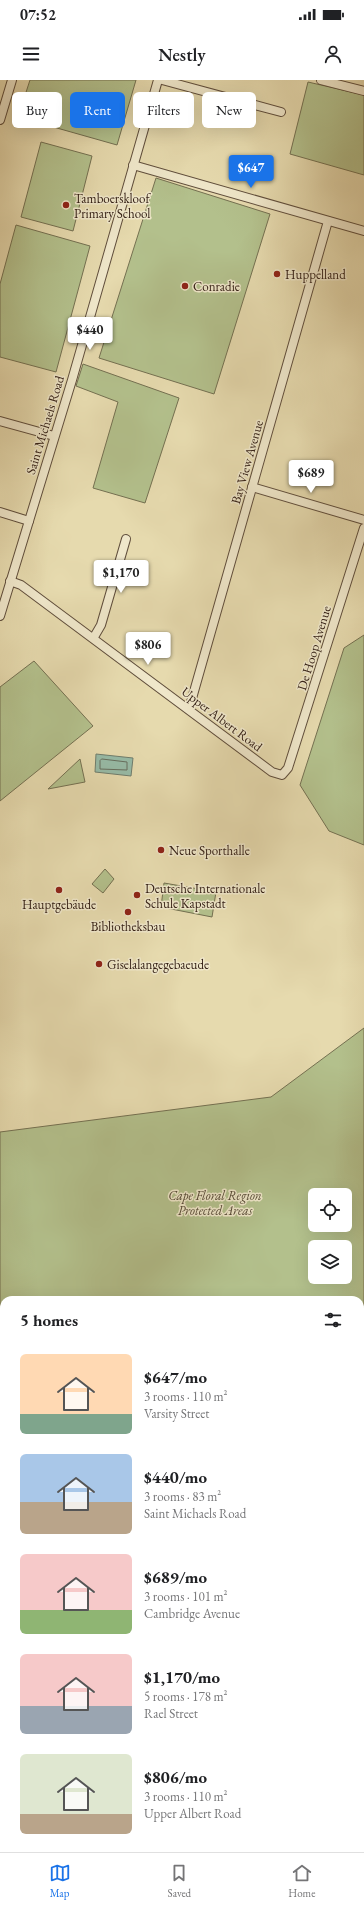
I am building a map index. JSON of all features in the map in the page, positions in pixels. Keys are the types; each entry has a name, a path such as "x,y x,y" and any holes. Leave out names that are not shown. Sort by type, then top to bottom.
{"street":[{"path":"0,120 12,80"},
{"name":"Saint Michaels Road","path":"0,616 158,80"},
{"path":"162,80 281,112"},
{"path":"321,80 364,91"},
{"path":"133,165 364,231"},
{"name":"Bay View Avenue","path":"189,709 328,221"},
{"path":"0,421 54,436"},
{"path":"252,487 364,520"},
{"path":"0,512 29,521"},
{"name":"De Hoop Avenue","path":"284,773 288,768 364,528"},
{"path":"94,637 101,624 126,539"},
{"name":"Upper Albert Road","path":"10,581 21,585 94,637 272,772 279,775 284,773"}],"green space":[{"path":"30,80 136,80 125,118 125,92 70,92 70,128 122,128 117,145 57,128 62,128 62,92 26,92"},
{"path":"308,82 364,95 364,175 290,154"},
{"path":"41,142 92,156 73,231 21,217"},
{"name":"Conradie","path":"156,178 270,214 214,394 99,358"},
{"path":"16,225 90,246 56,372 0,357 0,284"},
{"path":"83,364 179,398 145,503 93,488 118,402 76,386"},
{"path":"364,635 364,845 329,831 300,785 344,648"},
{"path":"34,661 93,726 0,801 0,687"},
{"path":"80,759 85,782 48,789"},
{"path":"105,869 114,879 103,893 92,884"},
{"path":"164,883 216,892 212,917 161,907"},
{"name":"Cape Floral Region Protected Areas","path":"364,1028 364,1296 0,1296 0,1132 271,1097"}],"water":[{"path":"96,754 133,758 131,776 95,772"}],"place":[{"name":"Tamboerskloof Primary School","path":"66,205"},
{"name":"Huppelland","path":"277,274"},
{"name":"Conradie","path":"185,286"},
{"name":"Neue Sporthalle","path":"161,850"},
{"name":"Hauptgebäude","path":"59,890"},
{"name":"Deutsche Internationale Schule Kapstadt","path":"137,895"},
{"name":"Bibliotheksbau","path":"128,912"},
{"name":"Giselalangegebaeude","path":"99,964"}]}
